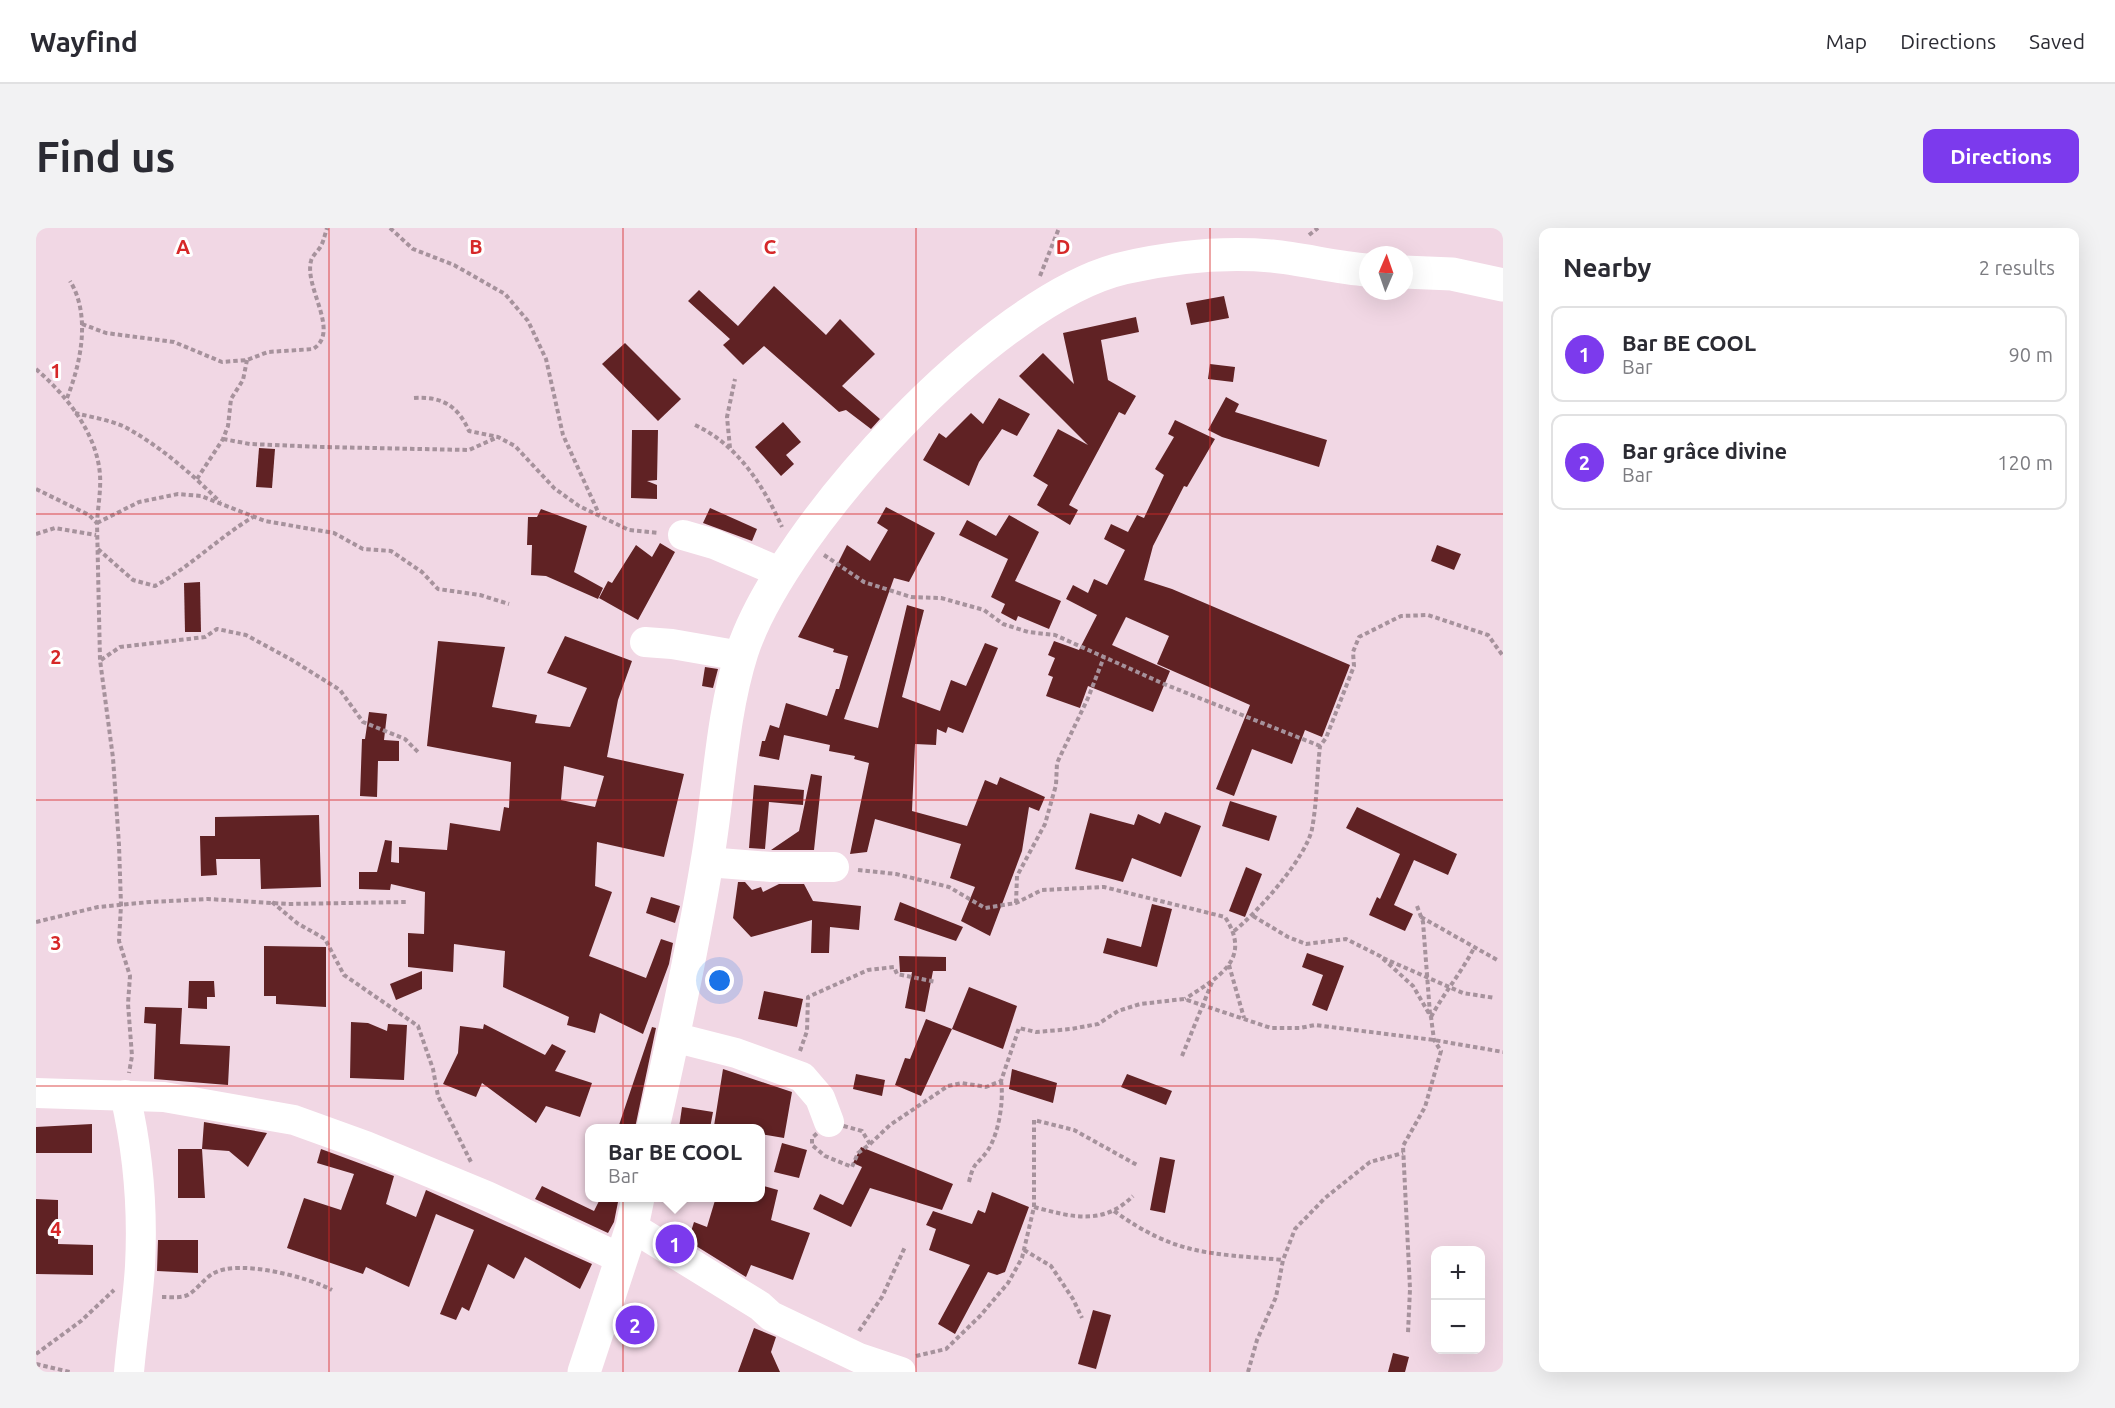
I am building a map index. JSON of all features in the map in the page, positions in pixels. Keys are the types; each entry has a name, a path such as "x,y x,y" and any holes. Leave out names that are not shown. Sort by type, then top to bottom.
{"main road":[{"path":"654,1124 707,862 731,704 741,656 764,600 823,511 847,483 981,347 1083,283 1120,269 1159,261 1212,256 1275,256 1359,269"},
{"path":"1413,273 1452,274 1503,285"},
{"path":"584,1372 622,1259 635,1212"}],"street":[{"path":"683,535 714,544 793,558"},
{"path":"645,642 672,644 741,656"},
{"path":"707,862 771,867 834,867"},
{"path":"673,1037 736,1053 802,1077 820,1098 830,1122"},
{"path":"36,1093 164,1096 294,1120 366,1146 487,1196 622,1259"},
{"path":"125,1095 136,1143 138,1281 129,1372"},
{"path":"635,1212 771,1316 844,1351 889,1368"}],"path":[{"path":"82,324 106,333 174,342 222,362 248,360 268,352 313,350 318,346 325,326 311,282 310,261 321,246 327,228"},
{"path":"390,228 413,249 454,265 505,294 528,321 546,359 563,435 599,514"},
{"path":"1031,314 1033,294 1059,228"},
{"path":"66,399 79,368 82,324 75,289 70,281"},
{"path":"197,479 223,439 228,426 231,399 243,380 248,360"},
{"path":"36,369 66,399 75,413 93,444 100,475 96,535 100,660 113,758 121,905 119,941 130,976 128,1004 132,1056 125,1095"},
{"path":"730,448 727,417 735,379"},
{"path":"414,398 446,401 464,417 470,431 498,437 515,446 554,489 579,507 599,514 629,530 683,535"},
{"path":"75,413 123,426 155,446 197,479 222,505"},
{"path":"695,425 712,433 741,457 770,500 793,558 832,559 864,582 911,597 940,598 984,610 1003,624 1028,632 1054,635 1164,684 1320,746"},
{"path":"223,439 250,444 469,450 498,437"},
{"path":"36,489 89,515 97,523"},
{"path":"97,523 139,502 178,494 201,496 254,517 334,532 363,549 391,551 422,572 438,589 480,595 509,604"},
{"path":"98,549 132,580 155,586 172,577 227,533 254,517"},
{"path":"36,534 55,528 96,535"},
{"path":"1234,931 1253,916 1302,851 1311,831 1320,746 1326,738 1354,666 1353,652 1359,637 1401,616 1428,615 1488,635 1503,656"},
{"path":"100,660 120,647 205,637 217,629 246,635 340,690 363,722 405,739 419,753"},
{"path":"1016,903 1017,876 1045,824 1056,785 1057,763 1088,698 1104,657"},
{"path":"834,867 896,874 949,887 985,908 1016,903 1042,890 1104,886 1225,917 1234,931 1237,951 1229,965 1184,999"},
{"path":"36,922 98,908 208,899 272,903 406,902"},
{"path":"272,903 297,923 325,939 344,975 418,1026 434,1069 438,1096 487,1196"},
{"path":"1407,1333 1410,1289 1403,1146 1425,1107 1441,1052 1434,1040 1421,917 1417,906"},
{"path":"1253,916 1288,937 1306,944 1346,939 1463,993 1495,998"},
{"path":"1421,917 1499,961"},
{"path":"1431,1017 1448,987 1461,973 1474,948"},
{"path":"1380,956 1413,986 1431,1017"},
{"path":"1229,965 1245,1018"},
{"path":"786,1071 798,1057 807,1031 808,997 818,990 840,984 868,970 894,967 897,974 936,982"},
{"path":"1182,1056 1213,979"},
{"path":"969,1182 973,1164 987,1151 995,1134 1002,1098 1001,1081 1019,1028 1036,1032 1071,1029 1098,1024 1118,1011 1140,1004 1184,999 1271,1028 1300,1028 1315,1024 1503,1052"},
{"path":"870,1144 890,1125 948,1086 962,1083 986,1087 1001,1081"},
{"path":"889,1368 946,1348 980,1316 1008,1283 1024,1250 1034,1208 1034,1120 1074,1130 1137,1165"},
{"path":"1248,1372 1257,1340 1276,1297 1283,1260 1295,1229 1325,1197 1370,1162 1403,1153"},
{"path":"1034,1208 1066,1215 1100,1216 1122,1207 1133,1196"},
{"path":"1113,1211 1144,1232 1186,1250 1231,1257 1283,1260"},
{"path":"844,1351 882,1297 905,1247"},
{"path":"1024,1250 1051,1266 1073,1299 1082,1318"},
{"path":"36,1354 138,1281 187,1295 217,1271 269,1270 318,1282 332,1290"},
{"path":"36,1364 70,1372"}],"building":[{"path":"774,286 826,335 840,319 875,354 842,386 880,419 871,429 846,410 839,412 764,346 743,365 723,345 730,339 688,301 699,290 738,326"},
{"path":"1224,296 1229,318 1191,325 1186,303"},
{"path":"1136,317 1139,332 1101,340 1108,380 1136,396 1125,415 1119,412 1069,505 1078,510 1070,525 1037,505 1048,485 1033,476 1058,429 1088,445 1019,376 1043,353 1074,384 1063,333"},
{"path":"625,343 681,399 658,421 602,364"},
{"path":"1210,364 1235,367 1233,382 1208,379"},
{"path":"1226,397 1239,404 1235,412 1327,440 1319,467 1222,437 1208,430"},
{"path":"999,398 1030,414 1017,436 1002,429 979,462 969,486 923,460 939,433 946,438 971,413 983,424"},
{"path":"1175,420 1215,439 1187,487 1184,486 1153,546 1144,580 1172,589 1350,665 1322,737 1305,730 1292,764 1252,749 1234,796 1216,789 1250,705 1157,664 1169,636 1126,617 1112,645 1170,671 1153,712 1088,686 1080,708 1046,696 1053,677 1048,675 1055,658 1048,655 1054,641 1079,650 1097,615 1066,599 1073,585 1088,593 1094,579 1107,585 1125,550 1104,539 1111,524 1128,532 1137,515 1144,518 1164,475 1155,469 1174,437 1168,434"},
{"path":"783,422 801,442 786,455 794,464 781,476 755,447"},
{"path":"632,430 658,430 657,480 647,481 657,485 657,499 631,498"},
{"path":"259,448 275,449 272,488 256,487"},
{"path":"886,507 935,533 909,582 894,578 844,719 878,728 907,605 924,610 902,697 940,711 951,680 966,686 985,643 998,648 963,733 948,727 946,733 937,729 936,745 915,744 912,811 967,826 985,780 997,785 1000,777 1045,797 1039,811 1029,807 1022,851 990,936 961,921 975,887 950,878 961,844 875,819 867,852 850,854 869,763 854,759 855,756 829,751 830,745 784,735 779,760 759,756 762,741 765,741 770,725 779,728 786,703 827,716 836,689 839,689 848,656 798,637 837,564 839,565 847,545 870,561 888,530 877,523"},
{"path":"710,508 757,529 752,541 703,523"},
{"path":"541,509 587,526 574,572 603,588 598,599 546,576 531,575 532,545 527,545 528,517 537,517"},
{"path":"1009,515 1039,532 1015,581 1061,601 1049,629 1018,616 1016,621 1001,613 1005,604 991,597 1008,559 959,535 967,520 996,536"},
{"path":"660,543 675,552 638,620 599,598 608,581 612,583 636,545 652,557"},
{"path":"1437,545 1461,554 1454,570 1431,561"},
{"path":"200,582 201,632 185,632 184,583"},
{"path":"565,636 632,661 618,700 607,757 684,774 664,857 597,842 595,886 612,892 589,956 646,978 661,939 673,943 669,964 643,1034 600,1013 595,1033 567,1025 569,1017 503,987 505,951 454,944 453,972 408,967 408,933 424,934 425,892 391,884 390,890 359,889 359,872 377,872 385,840 392,841 391,862 399,863 399,847 447,850 450,823 500,831 504,807 509,808 511,762 427,746 438,641 505,647 492,707 537,715 535,723 570,727 587,688 547,673","holes":["564,766 604,776 595,807 561,800"]},
{"path":"705,667 718,669 713,688 702,686"},
{"path":"369,712 387,714 384,740 399,741 399,761 378,761 377,797 360,796 362,739 365,739"},
{"path":"811,774 822,776 814,850 771,850 799,831"},
{"path":"754,785 804,790 803,805 769,802 765,849 749,848"},
{"path":"1230,801 1277,816 1269,841 1222,826"},
{"path":"1357,807 1457,854 1448,875 1414,860 1394,905 1413,914 1405,931 1369,915 1377,897 1380,899 1400,854 1346,828"},
{"path":"1165,812 1201,826 1181,877 1132,858 1123,882 1075,869 1090,813 1134,825 1138,814 1160,824"},
{"path":"319,815 321,887 261,889 260,859 216,859 217,875 201,876 200,836 215,836 215,817"},
{"path":"1246,867 1262,874 1245,917 1229,911"},
{"path":"738,882 745,882 752,890 761,887 763,892 779,884 804,884 813,901 861,906 859,930 830,927 829,953 811,953 812,920 751,937 733,918"},
{"path":"651,897 680,906 675,923 646,913"},
{"path":"900,902 963,927 956,941 894,920"},
{"path":"1152,904 1172,909 1157,967 1103,953 1107,938 1141,947"},
{"path":"264,946 326,947 326,1007 276,1004 276,996 264,996"},
{"path":"1307,953 1344,966 1327,1011 1312,1005 1323,975 1302,967"},
{"path":"899,956 946,957 946,971 933,971 925,1012 905,1008 912,972 900,972"},
{"path":"422,971 422,989 396,1000 390,984"},
{"path":"189,981 214,981 215,997 207,997 207,1009 188,1008"},
{"path":"969,987 1017,1006 1003,1049 952,1029"},
{"path":"764,991 803,999 797,1027 758,1019"},
{"path":"145,1007 182,1008 180,1044 230,1046 228,1085 154,1079 156,1024 144,1023"},
{"path":"926,1019 952,1029 921,1096 895,1085 905,1058 910,1059"},
{"path":"351,1022 368,1023 387,1031 388,1024 407,1025 404,1080 350,1078"},
{"path":"484,1024 545,1055 552,1044 566,1051 555,1071 592,1083 580,1117 546,1106 536,1123 482,1083 476,1097 443,1084 458,1053 460,1026 483,1029"},
{"path":"652,1027 656,1028 636,1124 619,1124"},
{"path":"723,1069 792,1092 784,1138 765,1135 765,1124 714,1124"},
{"path":"1012,1069 1057,1083 1053,1103 1009,1089"},
{"path":"856,1074 885,1080 882,1096 853,1089"},
{"path":"1127,1074 1172,1091 1166,1105 1121,1087"},
{"path":"682,1107 713,1112 711,1124 680,1124"},
{"path":"204,1122 267,1133 248,1167 229,1151 202,1149"},
{"path":"92,1124 92,1153 36,1153 36,1127"},
{"path":"782,1143 807,1150 799,1178 774,1172"},
{"path":"861,1147 953,1184 942,1210 870,1188 851,1227 813,1209 820,1194 843,1205 862,1167 853,1163"},
{"path":"178,1149 202,1149 205,1198 178,1198"},
{"path":"321,1149 394,1176 386,1204 416,1217 426,1190 592,1264 580,1289 525,1257 514,1279 488,1264 469,1311 462,1307 456,1320 440,1314 474,1230 436,1214 409,1287 366,1267 363,1274 287,1248 304,1198 341,1210 354,1174 317,1163"},
{"path":"1160,1157 1175,1160 1165,1213 1150,1210"},
{"path":"542,1186 594,1211 598,1202 618,1202 614,1222 608,1233 535,1199"},
{"path":"765,1186 778,1190 771,1220 810,1233 793,1280 751,1265 746,1277 688,1241 694,1222 707,1227 714,1202 765,1202"},
{"path":"992,1192 1029,1207 1005,1272 997,1275 988,1272 955,1334 938,1324 970,1265 929,1250 936,1229 926,1225 933,1211 972,1224 978,1210 985,1213"},
{"path":"36,1199 58,1200 58,1244 93,1245 93,1275 36,1274"},
{"path":"158,1240 198,1240 198,1273 157,1271"},
{"path":"1093,1310 1111,1315 1096,1369 1078,1364"},
{"path":"754,1328 776,1337 771,1352 780,1372 738,1372"},
{"path":"1393,1353 1409,1357 1405,1372 1388,1372"}],"place":[{"name":"Bar BE COOL","path":"675,1244"},
{"name":"Bar grâce divine","path":"635,1325"}]}
